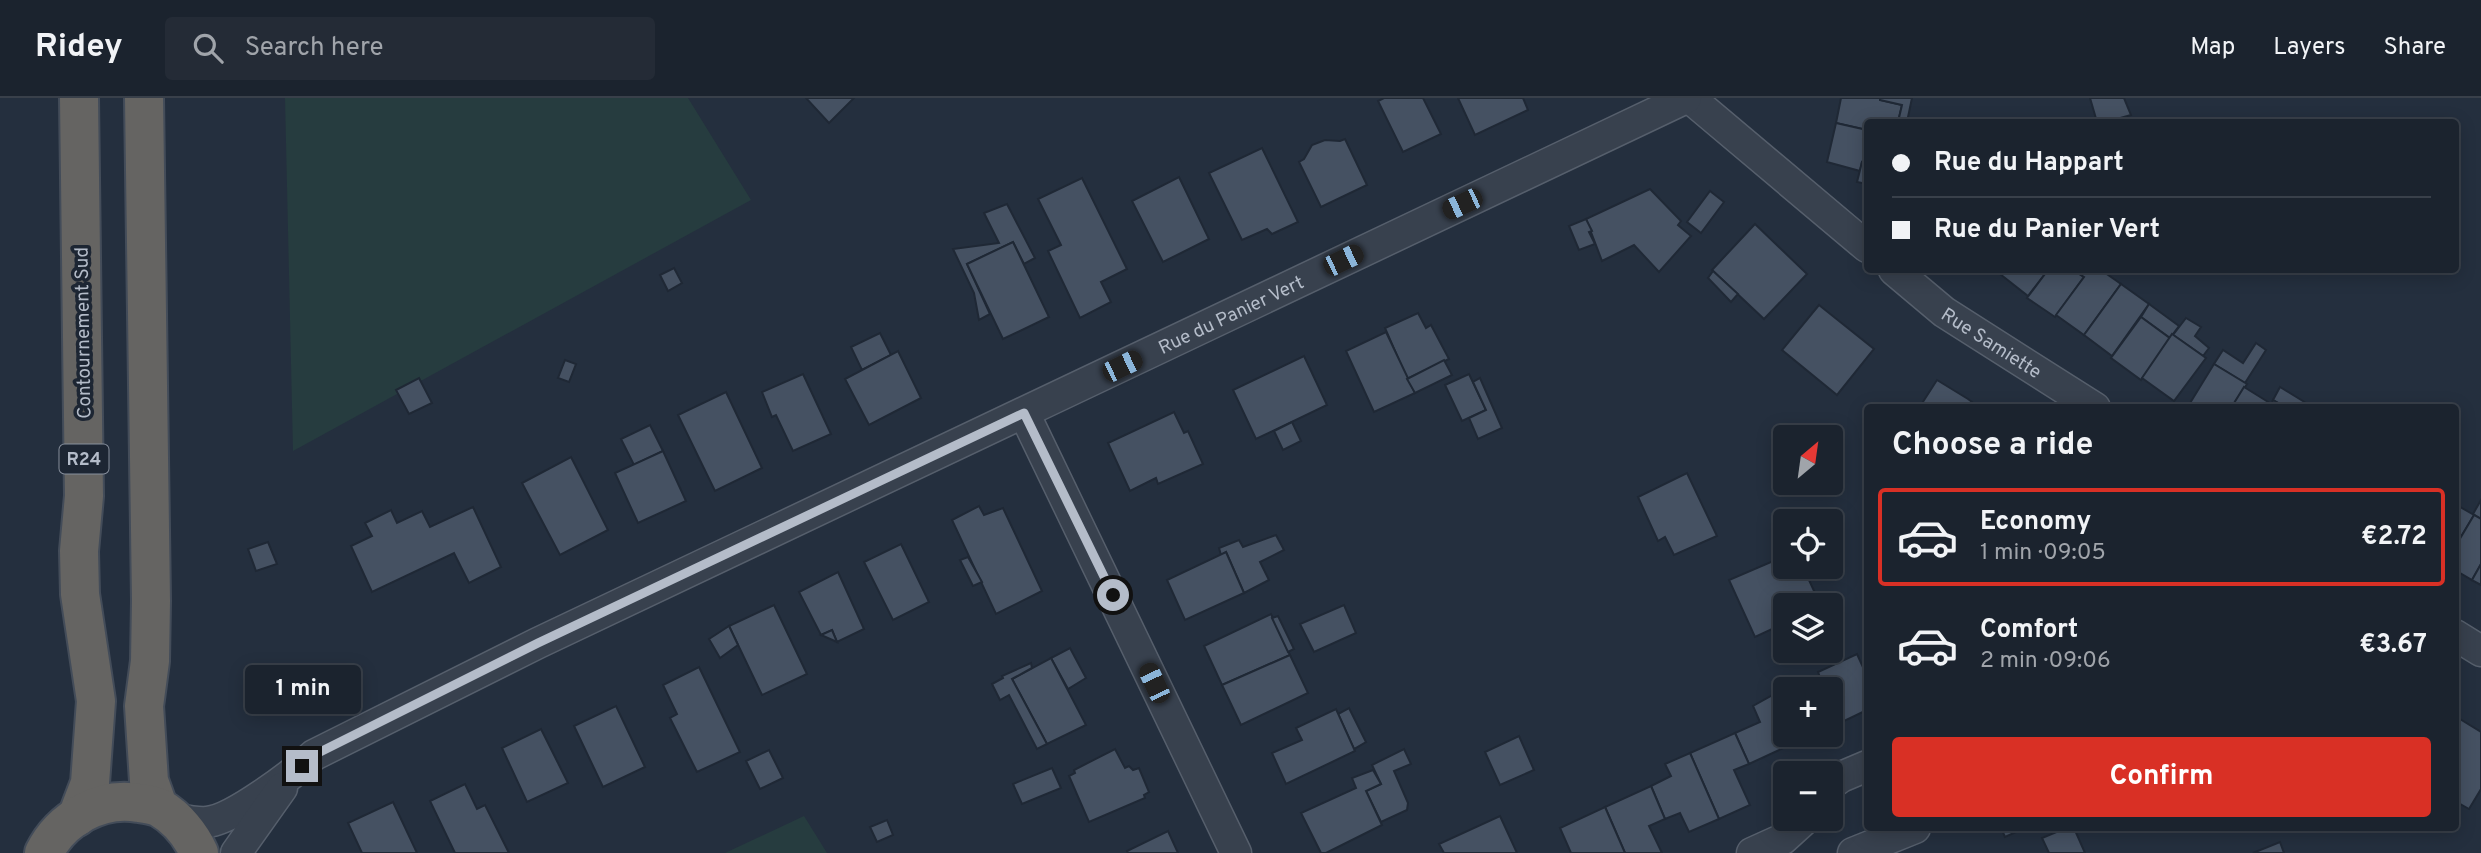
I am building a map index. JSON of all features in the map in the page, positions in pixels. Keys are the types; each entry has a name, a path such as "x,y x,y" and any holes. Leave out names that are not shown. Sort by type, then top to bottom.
{"highway":[{"name":"Contournement Sud","path":"77,817 90,783 96,701 80,594 79,551 84,484 79,98"},
{"path":"144,98 151,601 150,661 144,706 149,781 166,812 193,840 199,853"},
{"name":"R24","path":"44,853 51,839 64,824 108,803 124,800 166,812"}],"street":[{"name":"Rue du Panier Vert","path":"166,812 208,822 230,814 291,776 314,755 538,643 1688,98"},
{"path":"1688,98 1864,245"},
{"name":"Rue Samiette","path":"1898,273 1944,312 2089,404"},
{"path":"1024,413 1236,853"},
{"path":"2459,637 2481,651"},
{"path":"1843,776 1864,767"},
{"name":"Rue du Panier Vert","path":"236,853 291,776"},
{"path":"1752,853 1783,839 1792,831"},
{"path":"1853,853 1908,831"}],"green space":[{"path":"285,98 688,98 751,200 293,451"},
{"path":"804,816 827,853 725,853"}],"building":[{"path":"806,98 854,98 829,123"},
{"path":"1384,98 1423,98 1441,134 1403,152 1378,101"},
{"path":"1458,98 1523,98 1528,110 1475,135"},
{"path":"1841,98 1880,98 1902,105 1899,119 1864,119 1864,129 1836,123"},
{"path":"1912,98 1908,119 1899,119 1902,105 1880,100"},
{"path":"2090,98 2124,98 2131,115 2117,119 2096,119"},
{"path":"1836,123 1864,129 1864,162 1860,171 1827,162"},
{"path":"1345,139 1367,185 1321,207 1299,162 1304,159 1312,145 1325,140"},
{"path":"1262,148 1298,222 1272,234 1267,229 1242,240 1209,173"},
{"path":"1862,162 1864,162 1864,183 1857,182"},
{"path":"1179,177 1209,239 1163,262 1132,201"},
{"path":"1082,178 1127,269 1101,282 1111,302 1080,318 1048,251 1061,245 1038,199"},
{"path":"1650,189 1681,221 1678,225 1691,236 1659,272 1634,245 1602,261 1586,219"},
{"path":"1710,191 1724,202 1701,233 1687,222"},
{"path":"1007,204 1035,258 1024,264 1013,242 967,264 990,314 979,320 974,293 953,249 999,243 984,213"},
{"path":"1586,219 1595,244 1579,250 1569,226"},
{"path":"1755,224 1807,274 1764,319 1712,270"},
{"path":"1013,242 1049,317 1003,339 967,264"},
{"path":"674,268 682,283 668,291 660,275"},
{"path":"1713,271 1738,294 1731,302 1708,278"},
{"path":"2001,273 2046,273 2028,296"},
{"path":"2046,273 2078,273 2084,277 2055,317 2027,298"},
{"path":"2105,273 2121,284 2084,335 2056,315 2084,277 2081,275"},
{"path":"2121,284 2149,304 2112,356 2084,335"},
{"path":"2149,304 2179,326 2170,338 2141,317"},
{"path":"1819,305 1874,349 1837,395 1782,350"},
{"path":"1418,313 1426,328 1431,325 1449,359 1407,379 1385,328"},
{"path":"2141,317 2171,339 2141,380 2111,358"},
{"path":"2186,318 2201,327 2195,336 2209,348 2203,356 2173,335"},
{"path":"1386,332 1415,393 1374,412 1346,351"},
{"path":"880,333 891,355 862,370 851,347"},
{"path":"2172,334 2206,358 2174,401 2142,378"},
{"path":"2256,343 2266,350 2245,383 2214,364 2223,350 2243,363"},
{"path":"898,351 921,398 869,425 845,379"},
{"path":"1304,356 1327,405 1256,439 1233,390"},
{"path":"565,360 576,364 569,382 558,378"},
{"path":"1444,360 1452,375 1415,393 1407,379"},
{"path":"2214,364 2247,384 2234,404 2189,404"},
{"path":"803,374 831,434 793,451 776,415 772,417 762,392"},
{"path":"1469,374 1486,410 1462,421 1445,385"},
{"path":"419,378 432,403 409,414 396,390"},
{"path":"1480,378 1502,428 1478,439 1469,418 1486,410 1473,382"},
{"path":"1937,380 1975,404 1922,404"},
{"path":"2244,387 2271,404 2233,404"},
{"path":"2280,387 2308,404 2280,404 2273,400"},
{"path":"726,392 762,468 715,491 678,415"},
{"path":"1174,412 1184,433 1188,431 1203,464 1158,484 1156,478 1130,491 1108,443"},
{"path":"1292,422 1301,441 1283,450 1274,431"},
{"path":"650,425 663,451 634,465 621,439"},
{"path":"663,451 686,501 638,523 615,473"},
{"path":"571,457 608,530 560,555 522,483"},
{"path":"1687,473 1717,536 1674,555 1665,537 1658,541 1638,497"},
{"path":"2481,500 2481,519 2473,514"},
{"path":"979,506 984,515 1003,508 1042,591 996,614 952,520"},
{"path":"2459,506 2474,515 2459,540"},
{"path":"473,507 501,567 469,583 454,553 372,592 351,546 372,536 365,523 391,510 397,523 422,511 430,527"},
{"path":"2474,515 2481,519 2481,564 2472,580 2459,572 2459,540"},
{"path":"1276,535 1284,550 1260,562 1269,580 1244,593 1226,552 1221,555 1219,548 1239,540 1243,547"},
{"path":"268,542 277,564 256,571 248,549"},
{"path":"901,544 929,602 893,620 864,562"},
{"path":"1226,552 1244,593 1185,620 1167,580"},
{"path":"968,557 982,582 973,586 960,560"},
{"path":"1773,561 1773,579 1809,579 1815,593 1773,593 1773,629 1755,637 1729,580"},
{"path":"2481,564 2481,585 2472,580"},
{"path":"838,572 864,629 837,642 832,630 821,635 799,592"},
{"path":"774,605 807,674 762,695 729,626"},
{"path":"1344,605 1356,633 1314,652 1300,624"},
{"path":"1271,614 1290,655 1222,685 1204,646"},
{"path":"1278,616 1294,649 1288,652 1272,618"},
{"path":"729,626 738,645 720,658 709,639"},
{"path":"832,630 837,642 821,635"},
{"path":"1070,648 1086,678 1068,689 1051,658"},
{"path":"1857,654 1864,669 1864,711 1843,722 1843,677 1820,677 1818,672 1843,663 1843,660"},
{"path":"1290,655 1308,693 1241,725 1222,685"},
{"path":"1051,658 1086,725 1047,744 1012,679"},
{"path":"1031,663 1032,668 1012,679 1047,744 1037,749 1009,695 1000,700 992,684 1003,678 1002,676"},
{"path":"699,667 740,752 697,772 670,718 677,714 663,685"},
{"path":"1773,695 1773,747 1785,747 1749,764 1735,733 1760,722 1753,706"},
{"path":"616,706 645,767 603,787 574,726"},
{"path":"1349,708 1366,742 1354,749 1338,714"},
{"path":"1336,709 1355,751 1286,784 1272,753 1302,740 1296,728"},
{"path":"2459,718 2481,732 2481,789 2469,809 2459,803"},
{"path":"541,729 568,783 527,802 502,748"},
{"path":"1735,733 1749,764 1734,770 1750,805 1719,819 1690,753"},
{"path":"1519,736 1534,770 1500,785 1485,752"},
{"path":"1115,749 1125,768 1139,768 1149,792 1144,795 1145,798 1089,822 1069,776 1075,773 1074,770"},
{"path":"1404,749 1411,764 1394,771 1408,803 1407,810 1381,822 1366,791 1381,784 1372,765"},
{"path":"769,750 783,778 760,789 746,761"},
{"path":"1690,753 1719,819 1689,832 1680,813 1665,819 1651,786 1671,776 1665,764"},
{"path":"1052,768 1061,788 1022,804 1013,784"},
{"path":"1373,770 1381,784 1366,791 1382,825 1321,853 1301,813 1356,788 1352,778"},
{"path":"465,784 477,809 485,805 509,853 455,853 430,801"},
{"path":"1651,786 1665,819 1649,826 1662,853 1625,853 1605,807"},
{"path":"393,802 417,853 362,853 348,823"},
{"path":"1605,807 1625,853 1571,853 1560,828"},
{"path":"1500,816 1517,853 1444,853 1439,844"},
{"path":"887,820 893,835 877,842 870,827"},
{"path":"1168,831 1178,853 1128,853 1127,851"},
{"path":"2002,831 2018,831 2005,837"},
{"path":"2059,831 2075,831 2085,853 2049,853 2042,838"},
{"path":"2280,842 2284,853 2253,853"}],"route":[{"path":"302,766 314,755 538,643 1024,413 1113,595"}]}
